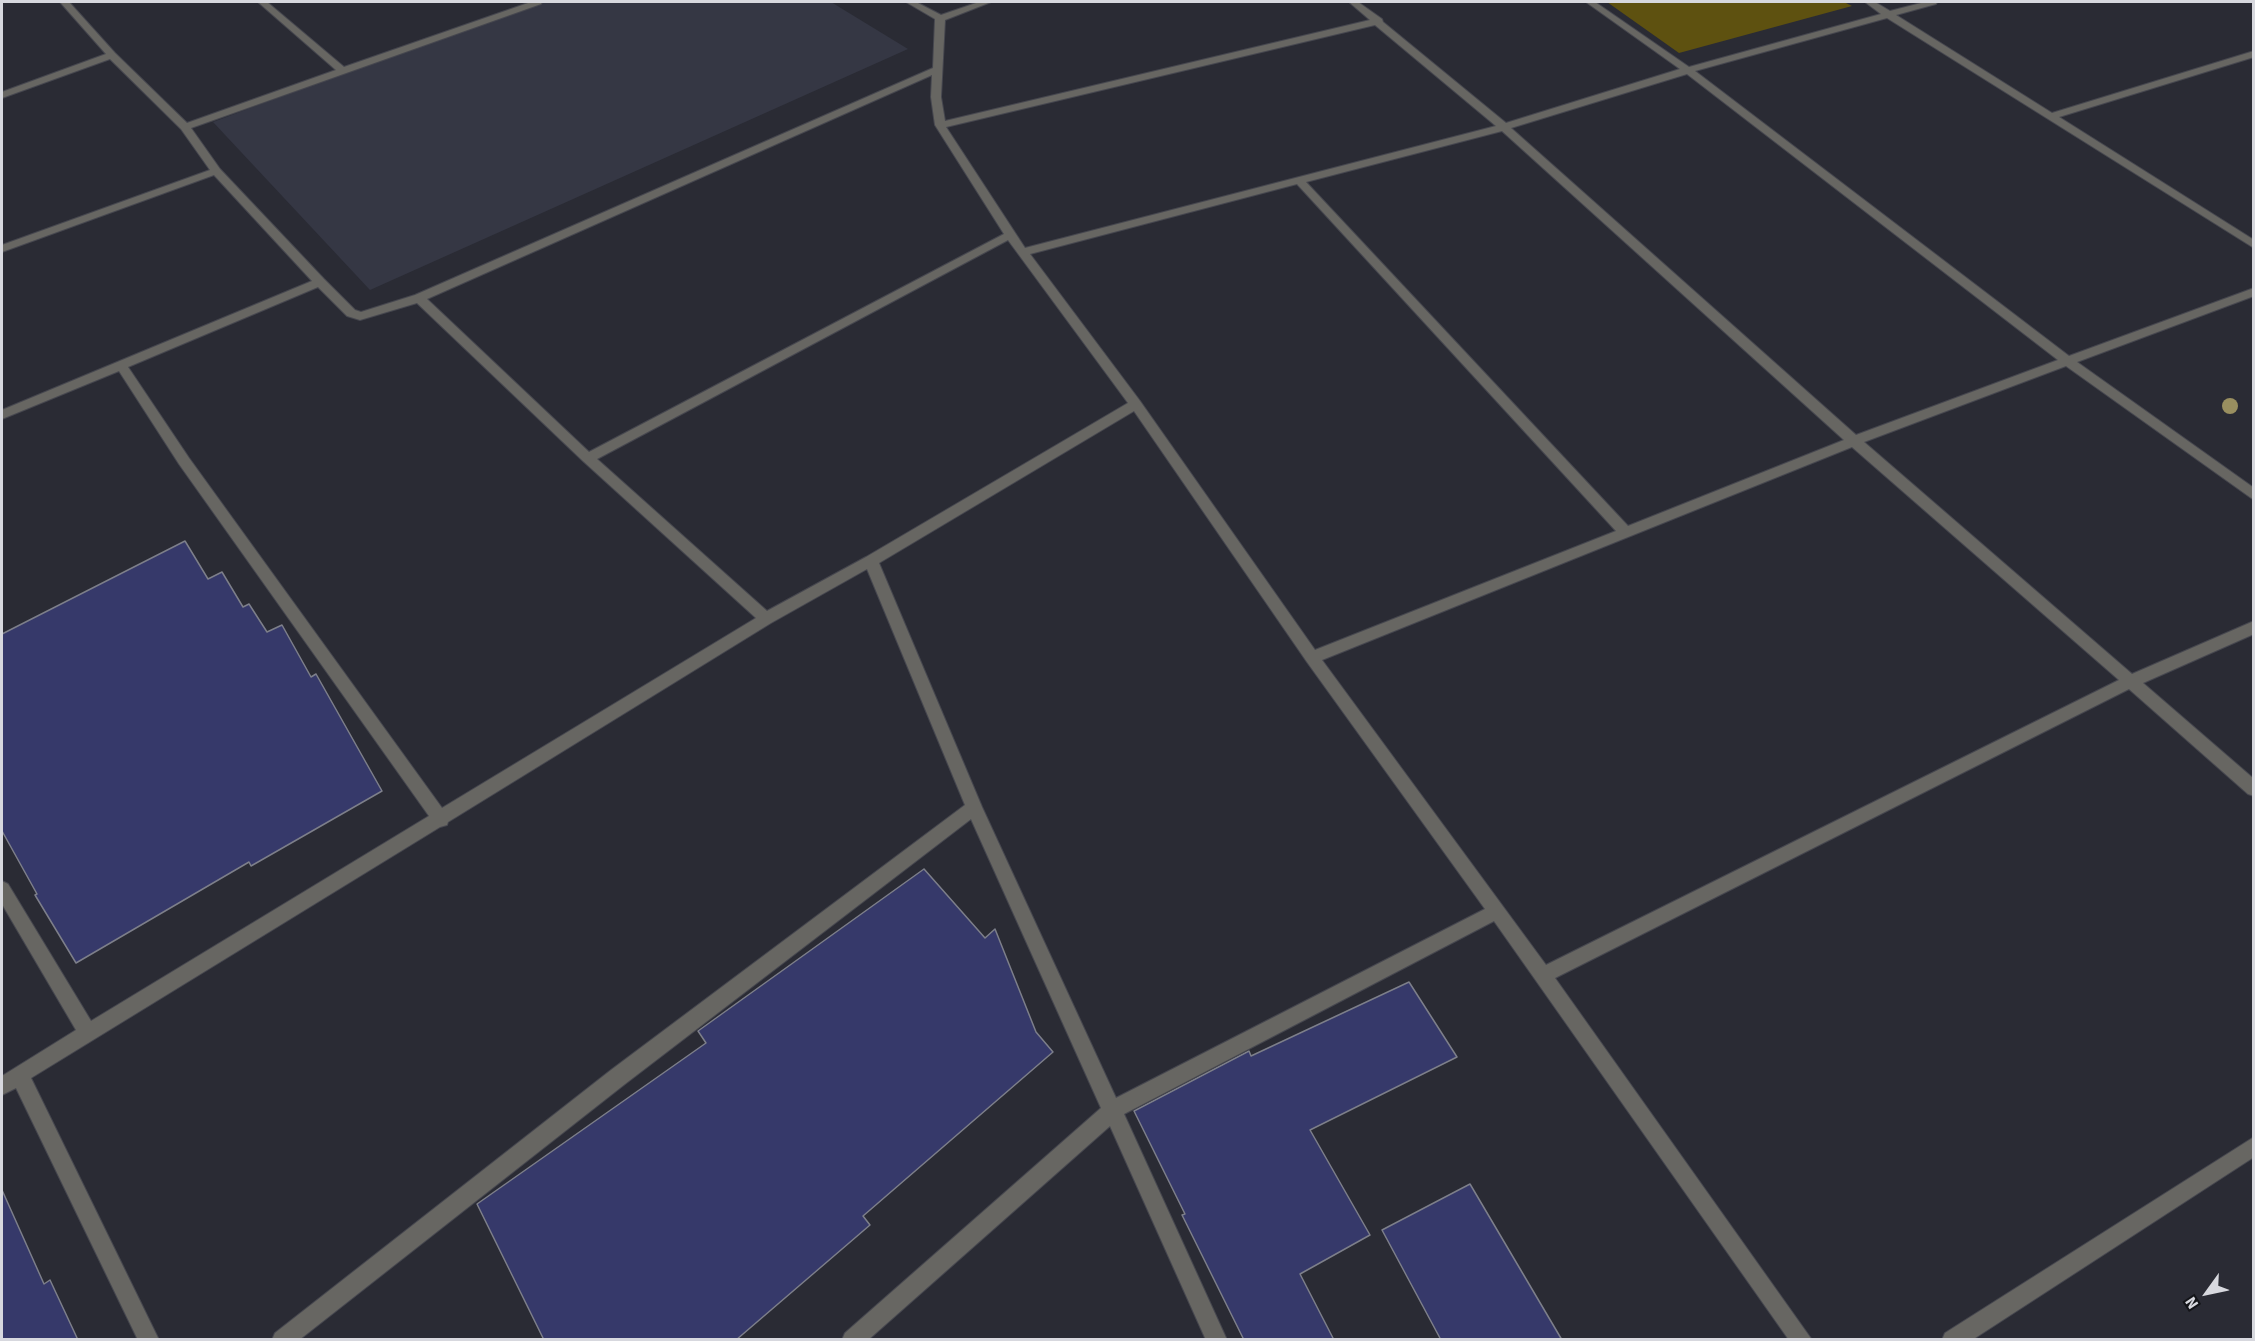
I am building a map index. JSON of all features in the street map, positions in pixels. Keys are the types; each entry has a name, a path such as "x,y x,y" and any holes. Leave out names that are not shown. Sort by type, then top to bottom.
{"street":[{"path":"64,2 112,55 185,127 216,171 320,282 351,313 360,316 419,298 936,70"},
{"path":"262,2 343,71"},
{"path":"185,127 538,2"},
{"path":"910,2 940,18 986,2"},
{"path":"1353,2 1379,21 1504,127 1854,441 2132,681 2253,789"},
{"path":"1590,2 1688,70 2067,360 2253,495"},
{"path":"1869,2 2253,244"},
{"path":"1023,252 1504,127 1688,70 1933,2"},
{"path":"940,18 936,70 936,97 940,125 1010,235 1136,404 1312,658 1543,975 1802,1340"},
{"path":"940,125 1379,21"},
{"path":"2052,116 2253,54"},
{"path":"2,95 112,55"},
{"path":"2,249 216,171"},
{"path":"1299,180 1625,531"},
{"path":"588,458 1010,235"},
{"path":"2,415 320,282"},
{"path":"1312,658 1854,441 2253,292"},
{"path":"419,298 588,458 766,619"},
{"path":"121,365 184,461 441,820"},
{"path":"2,1086 441,820 766,619 871,561 1136,404"},
{"path":"871,561 974,807 1216,1340"},
{"path":"1543,975 2132,681 2253,627"},
{"path":"282,1340 618,1077 974,807"},
{"path":"2,889 88,1034"},
{"path":"852,1340 1113,1110 1495,912"},
{"path":"20,1075 148,1340"},
{"path":"1952,1340 2253,1146"}],"shaded area":[{"path":"535,2 831,2 908,49 370,290 213,122"},
{"path":"1607,2 1844,2 1852,6 1679,53"}],"building":[{"path":"185,541 208,579 222,572 243,607 249,604 267,632 282,625 311,677 316,674 382,791 251,866 249,862 76,963 35,895 37,894 2,831 2,634"},
{"path":"924,869 985,938 995,929 1036,1032 1053,1052 863,1216 870,1225 736,1340 544,1340 477,1204 706,1043 698,1031"},
{"path":"1409,982 1457,1057 1310,1130 1370,1235 1300,1274 1334,1340 1244,1340 1134,1111 1249,1051 1251,1056"},
{"path":"1470,1184 1562,1340 1441,1340 1382,1230"},
{"path":"2,1190 44,1284 50,1280 78,1340 2,1340"}]}
